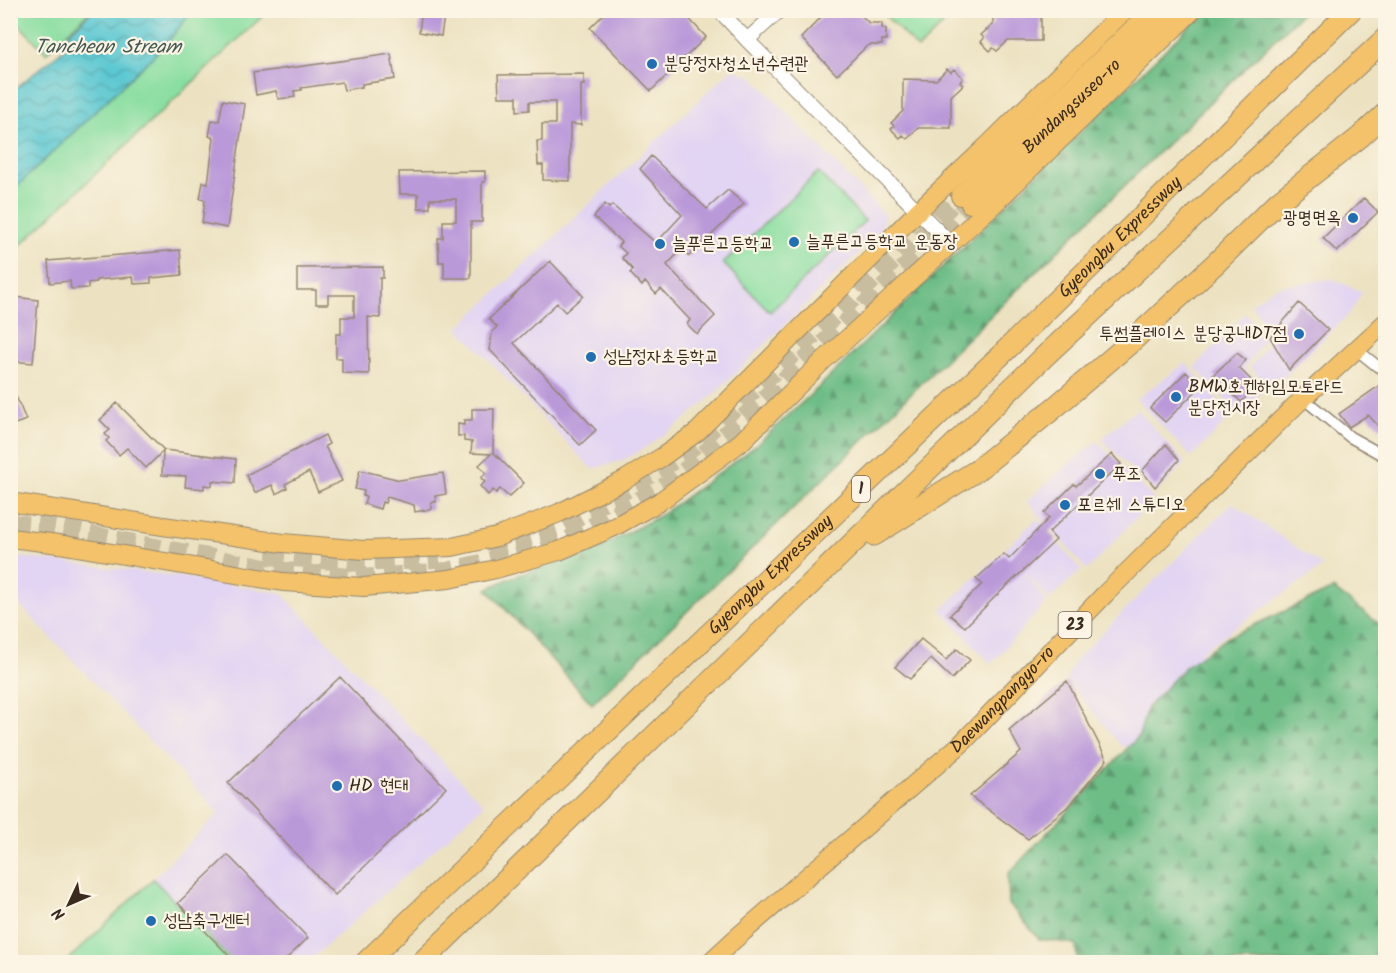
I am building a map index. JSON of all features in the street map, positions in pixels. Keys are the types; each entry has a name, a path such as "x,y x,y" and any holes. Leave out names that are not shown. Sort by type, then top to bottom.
{"highway":[{"name":"Gyeongbu Expressway","path":"366,963 1002,354 1352,10"},
{"name":"Gyeongbu Expressway","path":"422,963 1046,355 1386,38"},
{"path":"838,558 976,471 1028,429 1131,342 1278,202 1360,137 1386,113"}],"main road":[{"path":"10,502 272,541 364,550 452,547 497,537 559,513 623,482 697,432 918,211 1125,10"},
{"name":"Bundangsuseo-ro","path":"1152,10 965,200 1173,10"},
{"path":"10,538 59,544 283,582 364,587 449,579 496,569 559,551 614,527 659,502 741,442 824,360 995,203 1193,10"},
{"name":"Daewangpangyo-ro","path":"710,963 962,743 1091,609 1303,399 1386,322"}],"street":[{"path":"719,10 951,244"},
{"path":"747,40 780,10"},
{"path":"1356,349 1377,366 1386,370"},
{"path":"1303,399 1350,436 1386,457"}],"shaded area":[{"path":"732,69 753,77 884,214 882,230 711,397 679,424 623,460 592,469 458,328"},
{"path":"1332,279 1362,292 1350,313 1274,387 1268,386 1250,367 1267,345 1270,332 1251,304 1276,287"},
{"path":"1246,313 1266,336 1244,369 1264,389 1240,416 1195,367"},
{"path":"1186,363 1232,416 1191,457 1136,399"},
{"path":"1137,409 1185,463 1156,493 1101,439"},
{"path":"1097,441 1154,499 1087,570 1027,501"},
{"path":"1232,503 1323,566 1206,648 1159,705 1143,744 1122,747 1066,679 1075,660"},
{"path":"1037,519 1081,570 1050,599 1015,563 1047,601 991,664 941,610"},
{"path":"11,556 175,576 281,593 484,805 308,962 233,962 153,879 219,813 11,596"}],"green space":[{"path":"11,10 90,11 46,53 11,16"},
{"path":"192,11 268,11 11,254 11,192 167,43"},
{"path":"881,11 957,11 918,49"},
{"path":"1205,11 1304,11 592,704 487,589 512,577 591,552 661,515 754,447 819,387"},
{"name":"늘푸른고등학교 운동장","path":"818,172 865,221 770,312 723,263"},
{"path":"1333,589 1385,628 1385,962 1078,962 1075,944 1039,939 1009,904 1008,874 1139,736 1147,708 1185,667 1228,637"},
{"name":"성남축구센터","path":"153,879 233,962 66,962"}],"water":[{"name":"Tancheon Stream","path":"93,10 192,11 167,43 11,192 11,92 68,46 69,33"}],"building":[{"path":"422,10 445,10 441,36 419,32"},
{"name":"분당정자청소년수련관","path":"608,10 681,10 706,37 651,91 590,28"},
{"path":"828,10 856,10 869,23 882,23 882,28 886,29 886,40 882,40 882,45 868,45 837,75 801,38"},
{"path":"993,10 1041,10 1041,41 1008,41 997,51 993,48 990,51 981,42 984,38 981,35 993,24"},
{"path":"391,54 395,79 362,84 362,87 344,90 342,82 301,88 302,90 294,91 295,97 278,99 276,91 256,95 253,73"},
{"path":"947,69 951,72 954,69 963,78 960,82 963,85 951,96 951,128 918,128 907,139 903,135 900,138 891,129 894,126 891,123 903,111 903,79 936,80"},
{"path":"584,74 584,85 581,85 581,125 570,124 570,181 543,180 543,165 538,165 537,141 542,141 542,124 555,124 555,102 529,102 529,110 517,111 517,97 499,97 498,75"},
{"path":"223,100 245,104 227,228 202,223 205,200 200,199 203,182 208,183 214,138 209,136 212,120 219,121"},
{"name":"늘푸른고등학교","path":"651,156 707,209 728,190 744,204 689,256 681,250 667,265 715,316 697,334 687,324 690,320 661,289 656,294 645,282 642,286 630,273 633,270 622,258 626,253 618,246 621,242 594,217 605,204 609,208 612,205 656,243 682,215 640,169"},
{"path":"485,171 485,182 482,182 482,222 471,222 471,278 444,278 444,262 439,262 438,238 443,238 443,221 456,221 456,199 430,199 430,208 418,208 418,194 400,194 399,172"},
{"path":"1364,198 1378,212 1337,252 1323,238"},
{"path":"180,250 182,275 151,278 151,283 134,284 133,277 96,280 96,282 88,283 88,288 71,289 70,281 50,283 48,261"},
{"name":"성남정자초등학교","path":"550,261 583,296 565,312 557,303 514,343 596,430 580,445 490,350 492,332 497,327 489,319"},
{"path":"383,267 383,278 380,278 380,318 368,317 369,374 342,373 342,358 336,358 336,334 341,334 341,317 354,317 354,295 328,295 328,304 316,304 316,290 297,290 297,268"},
{"path":"15,297 38,300 33,363 10,361 10,317 14,317"},
{"name":"투썸플레이스 분당궁내DT점","path":"1299,303 1328,330 1289,370 1270,337"},
{"path":"1237,353 1246,360 1239,368 1257,386 1241,402 1213,375"},
{"name":"BMW호켄하임모토라드 분당전시장","path":"1186,372 1201,386 1165,422 1150,408"},
{"path":"1386,381 1386,434 1368,415 1349,427 1339,414"},
{"path":"10,382 26,420 10,426"},
{"path":"117,403 164,450 236,459 235,483 212,481 212,486 204,485 204,489 185,487 186,476 162,475 163,451 146,468 127,448 119,455 106,441 109,438 105,434 110,430 100,420"},
{"path":"472,409 494,409 493,452 524,483 509,497 500,489 496,493 493,490 488,495 480,486 485,482 481,478 486,473 479,465 491,454 471,453 472,442 464,441 464,436 458,436 458,424 464,425 464,420 472,420"},
{"path":"325,435 329,444 325,446 342,481 318,492 309,472 285,484 287,488 276,494 272,485 255,493 246,475"},
{"path":"1166,444 1179,460 1155,487 1142,471"},
{"path":"1112,454 1121,464 1049,532 1056,540 965,627 950,615 982,584 976,579 1004,554 1009,559 1049,518 1044,513 1074,484 1076,486"},
{"path":"360,470 400,480 443,473 446,494 435,496 436,502 431,502 432,509 415,512 414,505 387,497 380,509 364,504 366,497 363,496 364,491 355,489"},
{"path":"921,639 946,660 957,649 970,660 952,679 931,659 910,679 895,667"},
{"name":"HD 현대","path":"340,677 446,788 335,895 228,783"},
{"path":"1067,681 1107,760 1071,804 1028,839 970,796 1021,752 1009,730"},
{"path":"228,855 308,938 282,963 236,963 178,903"}],"tunnel":[{"path":"487,549 562,526 686,453 920,237 960,196"},
{"path":"10,523 50,527 276,570 360,578 447,571 569,539 668,484 694,463 928,246 970,204"},
{"path":"267,556 359,563 440,559"}],"place":[{"name":"분당정자청소년수련관","path":"652,64"},
{"name":"광명면옥","path":"1353,218"},
{"name":"늘푸른고등학교 운동장","path":"794,242"},
{"name":"늘푸른고등학교","path":"660,244"},
{"name":"투썸플레이스 분당궁내DT점","path":"1299,334"},
{"name":"성남정자초등학교","path":"591,357"},
{"name":"BMW호켄하임모토라드 분당전시장","path":"1176,397"},
{"name":"푸조","path":"1100,474"},
{"name":"포르쉐 스튜디오","path":"1065,505"},
{"name":"HD 현대","path":"337,786"},
{"name":"성남축구센터","path":"151,921"}]}
